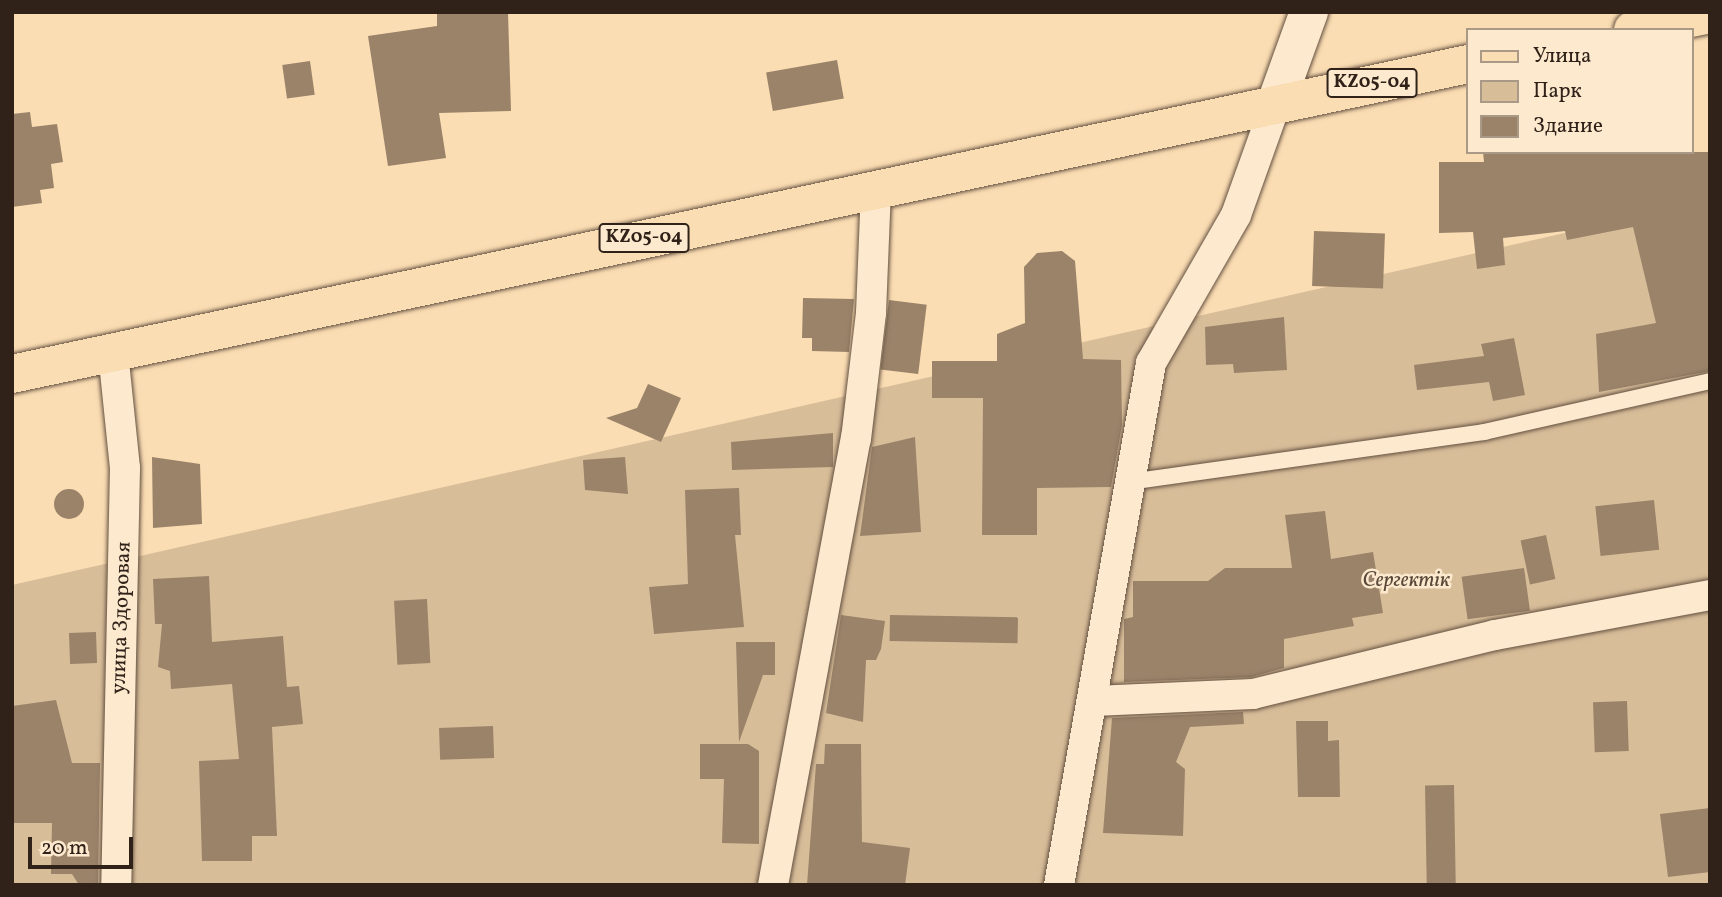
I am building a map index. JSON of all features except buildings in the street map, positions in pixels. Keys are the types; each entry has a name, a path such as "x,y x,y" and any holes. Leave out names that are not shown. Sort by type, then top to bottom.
{"main road":[{"path":"1643,28 1710,14"},
{"name":"KZ05-04","path":"12,374 876,187 1466,64"}],"street":[{"path":"1059,885 1094,701 1151,363 1236,215 1309,12"},
{"path":"773,885 856,439 871,313 876,187"},
{"name":"улица Здоровая","path":"113,352 125,468 116,885"},
{"path":"1094,701 1253,694 1495,635 1710,595"}],"lane":[{"path":"1129,482 1484,432 1710,381"}],"green space":[{"name":"Сергектік","path":"1710,200 1710,885 12,885 12,585"}]}
